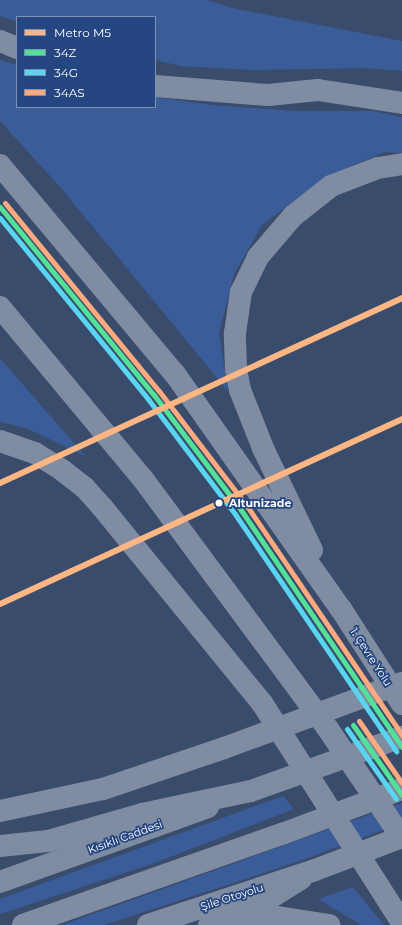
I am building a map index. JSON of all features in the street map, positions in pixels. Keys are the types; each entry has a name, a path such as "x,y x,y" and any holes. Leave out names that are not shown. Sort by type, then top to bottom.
{"highway":[{"path":"0,41 16,48"},
{"path":"156,86 268,95 318,90 402,90"},
{"path":"318,90 402,103"},
{"path":"341,609 263,448 240,390 236,369 235,333 240,298 258,257 292,216 331,186 378,168 402,164"},
{"path":"0,165 175,374 341,609"},
{"path":"0,306 148,486 328,729 402,838"},
{"path":"0,441 35,453 62,470 84,487 102,507 262,703 402,923"},
{"name":"1. Çevre Yolu","path":"341,609 402,704"},
{"path":"0,811 103,789 224,748 402,684"},
{"path":"23,925 282,834 402,789"},
{"path":"0,846 48,841 142,814 251,791"},
{"name":"Şile Otoyolu","path":"148,925 315,870 402,838"},
{"path":"228,925 276,917 329,925"}],"main road":[{"name":"Kısıklı Caddesi","path":"0,882 402,738"},
{"path":"209,925 275,895 315,870"}],"shaded area":[{"path":"0,0 207,0 232,8 402,41 402,71 366,68 251,70 181,66 156,60 156,16 16,16 16,22 0,16"},
{"path":"0,60 16,65 16,108 156,108 156,97 212,105 295,111 372,111 402,117 402,153 385,152 351,166 318,183 262,225 234,274 219,333 228,391 61,188 0,121"},
{"path":"0,358 85,456 26,428 0,422"},
{"path":"283,796 294,809 152,864 0,914 0,899"},
{"path":"402,803 402,823 297,862 104,925 62,925"},
{"path":"353,887 384,925 361,925 318,899"}],"metro line":[{"name":"M5","path":"0,483 402,298"},
{"name":"M5","path":"0,604 402,419"}],"transit line":[{"name":"34AS","path":"5,203 159,391 247,506 402,735"},
{"name":"34Z","path":"0,207 154,395 241,510 402,747"},
{"name":"34G","path":"0,218 148,399 235,514 396,751"},
{"name":"34AS","path":"359,721 402,783"},
{"name":"34Z","path":"353,725 402,795"},
{"name":"34G","path":"347,729 396,799"}],"place":[{"name":"Altunizade","path":"219,503"}]}
